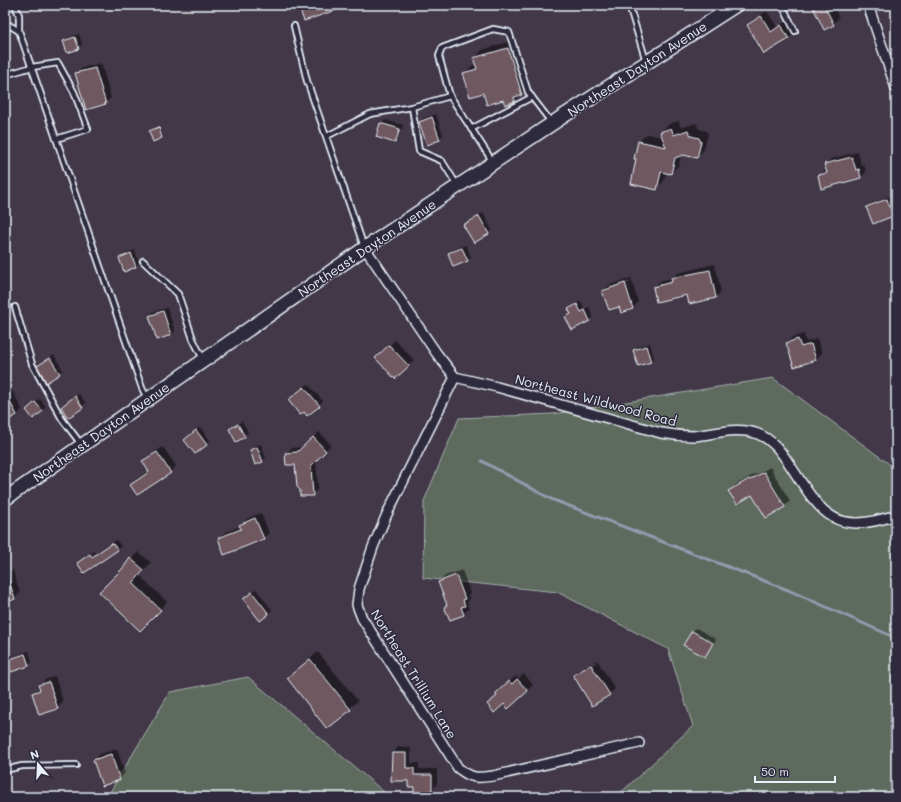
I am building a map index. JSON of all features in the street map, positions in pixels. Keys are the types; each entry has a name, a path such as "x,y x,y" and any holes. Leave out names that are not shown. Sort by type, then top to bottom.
{"street":[{"name":"Northeast Dayton Avenue","path":"5,499 365,248 552,124 736,5"},
{"path":"868,5 896,88"},
{"path":"365,248 437,354 455,377"},
{"name":"Northeast Wildwood Road","path":"455,377 497,387 661,433 679,436 694,436 736,430 757,434 770,440 780,450 813,500 826,513 844,522 862,524 896,515"},
{"name":"Northeast Trillium Lane","path":"455,377 387,514 374,547 359,589 357,605 362,618 458,768 468,776 480,778 493,776 639,742"}],"lane":[{"path":"15,5 19,15 19,31 142,388 148,399"},
{"path":"629,5 647,62"},
{"path":"782,5 795,31"},
{"path":"5,27 9,25 19,31"},
{"path":"294,26 307,81 365,248"},
{"path":"493,163 450,96 439,56 442,48 493,29 509,32 528,92 552,124"},
{"path":"5,75 32,67 58,63 74,92 88,129 56,139"},
{"path":"327,136 370,114 412,107 450,96"},
{"path":"471,129 532,97"},
{"path":"412,107 419,151 442,161 458,186"},
{"path":"143,261 178,294 193,339 204,360"},
{"path":"15,307 32,364 62,419 82,445"},
{"path":"5,770 22,766 76,765"}],"green space":[{"path":"773,378 896,469 896,797 616,797 693,726 668,649 557,592 423,578 424,501 459,418 553,414"},
{"path":"248,677 390,797 107,797 170,692"}],"building":[{"path":"298,5 347,5 348,6 304,21"},
{"path":"812,5 824,5 834,25 824,30"},
{"path":"761,16 771,32 781,25 789,39 764,54 747,25"},
{"path":"75,37 79,49 67,53 63,41"},
{"path":"508,48 522,95 514,97 515,101 505,105 503,100 487,105 483,93 470,97 463,73 477,69 473,58"},
{"path":"95,68 106,104 86,110 75,73"},
{"path":"432,117 440,140 427,145 419,122"},
{"path":"380,123 400,129 395,143 376,137"},
{"path":"159,127 162,138 153,142 149,131"},
{"path":"671,128 674,135 688,130 691,136 699,138 701,142 697,158 683,155 675,158 671,174 661,172 657,190 631,184 638,141 666,147 660,132"},
{"path":"852,157 856,170 859,169 861,178 821,189 818,175 827,173 824,164"},
{"path":"887,199 893,216 873,224 866,207"},
{"path":"479,216 489,234 474,243 463,225"},
{"path":"462,248 468,261 453,267 448,253"},
{"path":"131,253 136,267 124,272 119,258"},
{"path":"710,270 716,298 689,304 687,295 656,302 653,287 672,282 671,278"},
{"path":"625,283 633,309 621,313 619,307 609,310 602,291"},
{"path":"577,304 581,312 585,310 590,321 572,330 565,317 571,314 568,309"},
{"path":"163,311 171,335 157,340 149,316"},
{"path":"798,339 801,347 811,344 816,360 794,367 786,343"},
{"path":"389,345 409,366 395,379 375,358"},
{"path":"646,346 651,362 638,366 633,350"},
{"path":"50,358 60,374 46,383 37,366"},
{"path":"304,387 320,406 307,416 304,412 300,415 288,400"},
{"path":"5,393 17,415 5,422"},
{"path":"75,396 83,408 68,418 61,407"},
{"path":"35,402 43,411 33,419 26,410"},
{"path":"238,424 245,437 236,442 229,429"},
{"path":"196,430 207,445 195,454 184,440"},
{"path":"313,437 326,451 311,466 313,496 300,496 300,490 297,487 295,465 286,465 285,453 297,452"},
{"path":"257,447 263,462 255,465 250,450"},
{"path":"157,452 171,473 137,495 130,485 149,472 142,461"},
{"path":"764,472 785,507 766,518 752,495 737,504 728,491"},
{"path":"255,518 264,539 224,555 218,538 241,529 239,525"},
{"path":"112,543 118,550 84,573 77,563 90,554 92,557"},
{"path":"130,558 144,570 133,583 161,610 140,631 99,592 123,568"},
{"path":"5,575 7,575 15,599 5,603"},
{"path":"456,575 465,599 463,600 465,606 461,607 464,615 450,620 444,607 447,605 438,582"},
{"path":"252,592 269,614 260,621 243,599"},
{"path":"692,631 713,643 705,657 683,645"},
{"path":"25,654 29,666 11,672 7,660"},
{"path":"310,659 351,710 327,729 287,678"},
{"path":"591,665 610,695 592,706 573,675"},
{"path":"517,679 528,691 508,709 504,704 494,713 487,704 497,696 495,694 509,681 512,684"},
{"path":"49,682 58,709 39,715 32,693 40,690 38,685"},
{"path":"392,753 406,753 406,768 414,768 414,775 432,775 432,791 428,791 427,796 414,795 414,787 408,787 408,781 391,781"},
{"path":"111,754 120,780 102,786 93,760"}],"waterway":[{"path":"482,461 551,499 788,590 896,638"}]}
